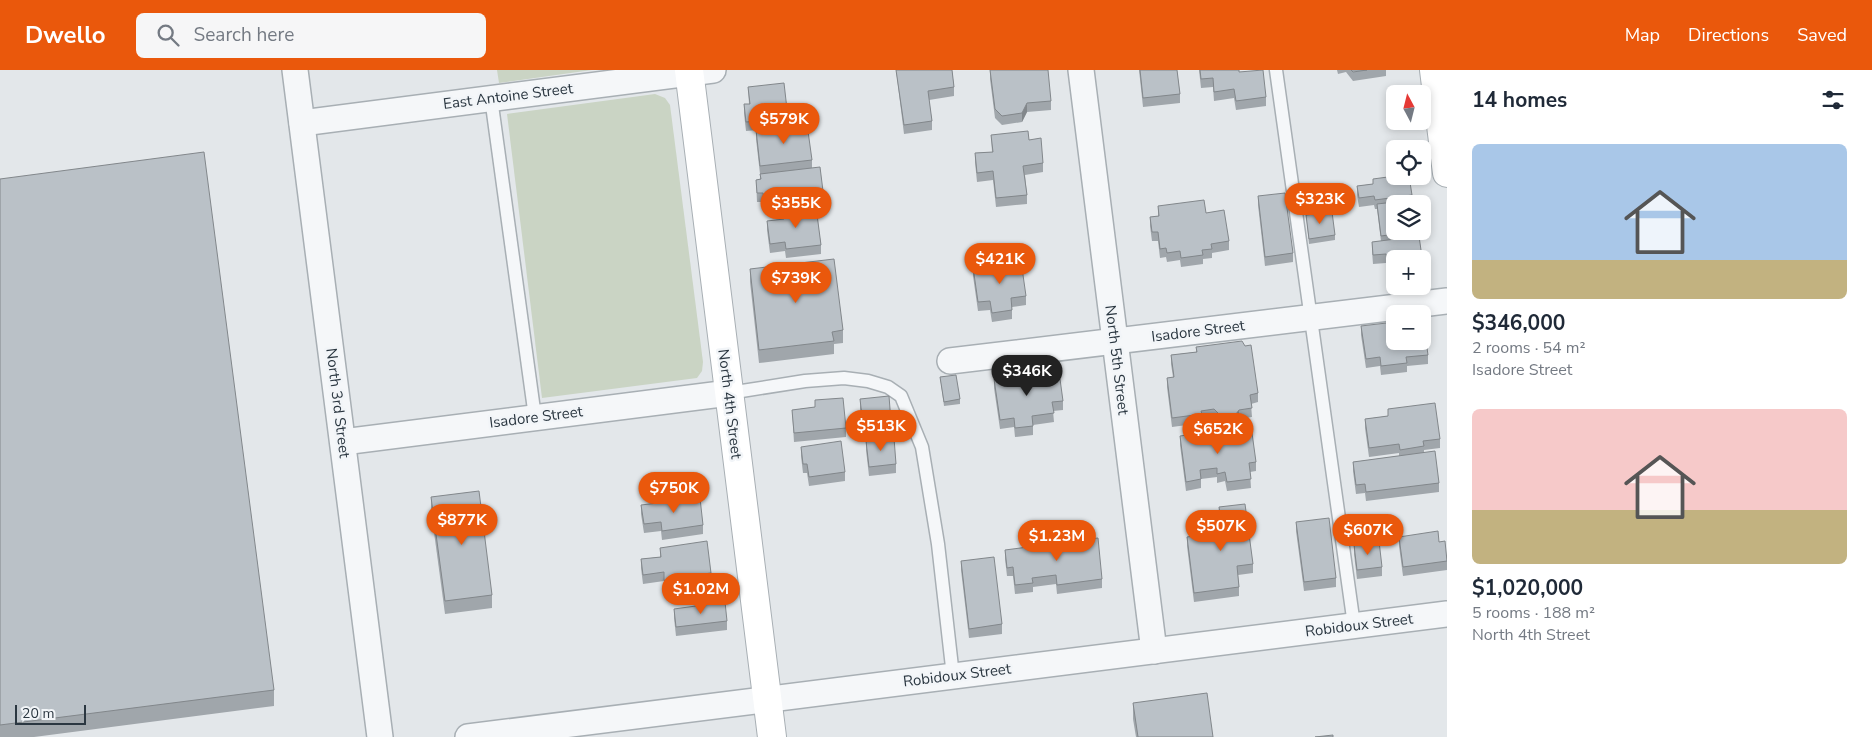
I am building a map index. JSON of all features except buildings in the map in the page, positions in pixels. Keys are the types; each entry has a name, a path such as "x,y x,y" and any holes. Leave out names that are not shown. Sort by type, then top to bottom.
{"street":[{"name":"North 3rd Street","path":"295,70 380,737"},
{"name":"North 5th Street","path":"1081,70 1154,651"},
{"path":"1434,70 1447,173"},
{"name":"East Antoine Street","path":"302,123 697,71"},
{"name":"North 4th Street","path":"697,71 729,393 772,737"},
{"name":"Isadore Street","path":"950,361 1447,301"},
{"name":"Isadore Street","path":"343,442 729,393"},
{"name":"Robidoux Street","path":"468,737 575,730 767,700 1447,614"}],"lane":[{"path":"1276,70 1354,626"},
{"path":"491,98 535,417"},
{"path":"729,393 805,381 844,378 868,381 888,387 901,396 922,447 938,544 953,676"}],"green space":[{"path":"497,70 592,70 499,83"},
{"path":"655,94 665,98 670,105 703,362 702,371 697,378 542,398 507,114"}]}
